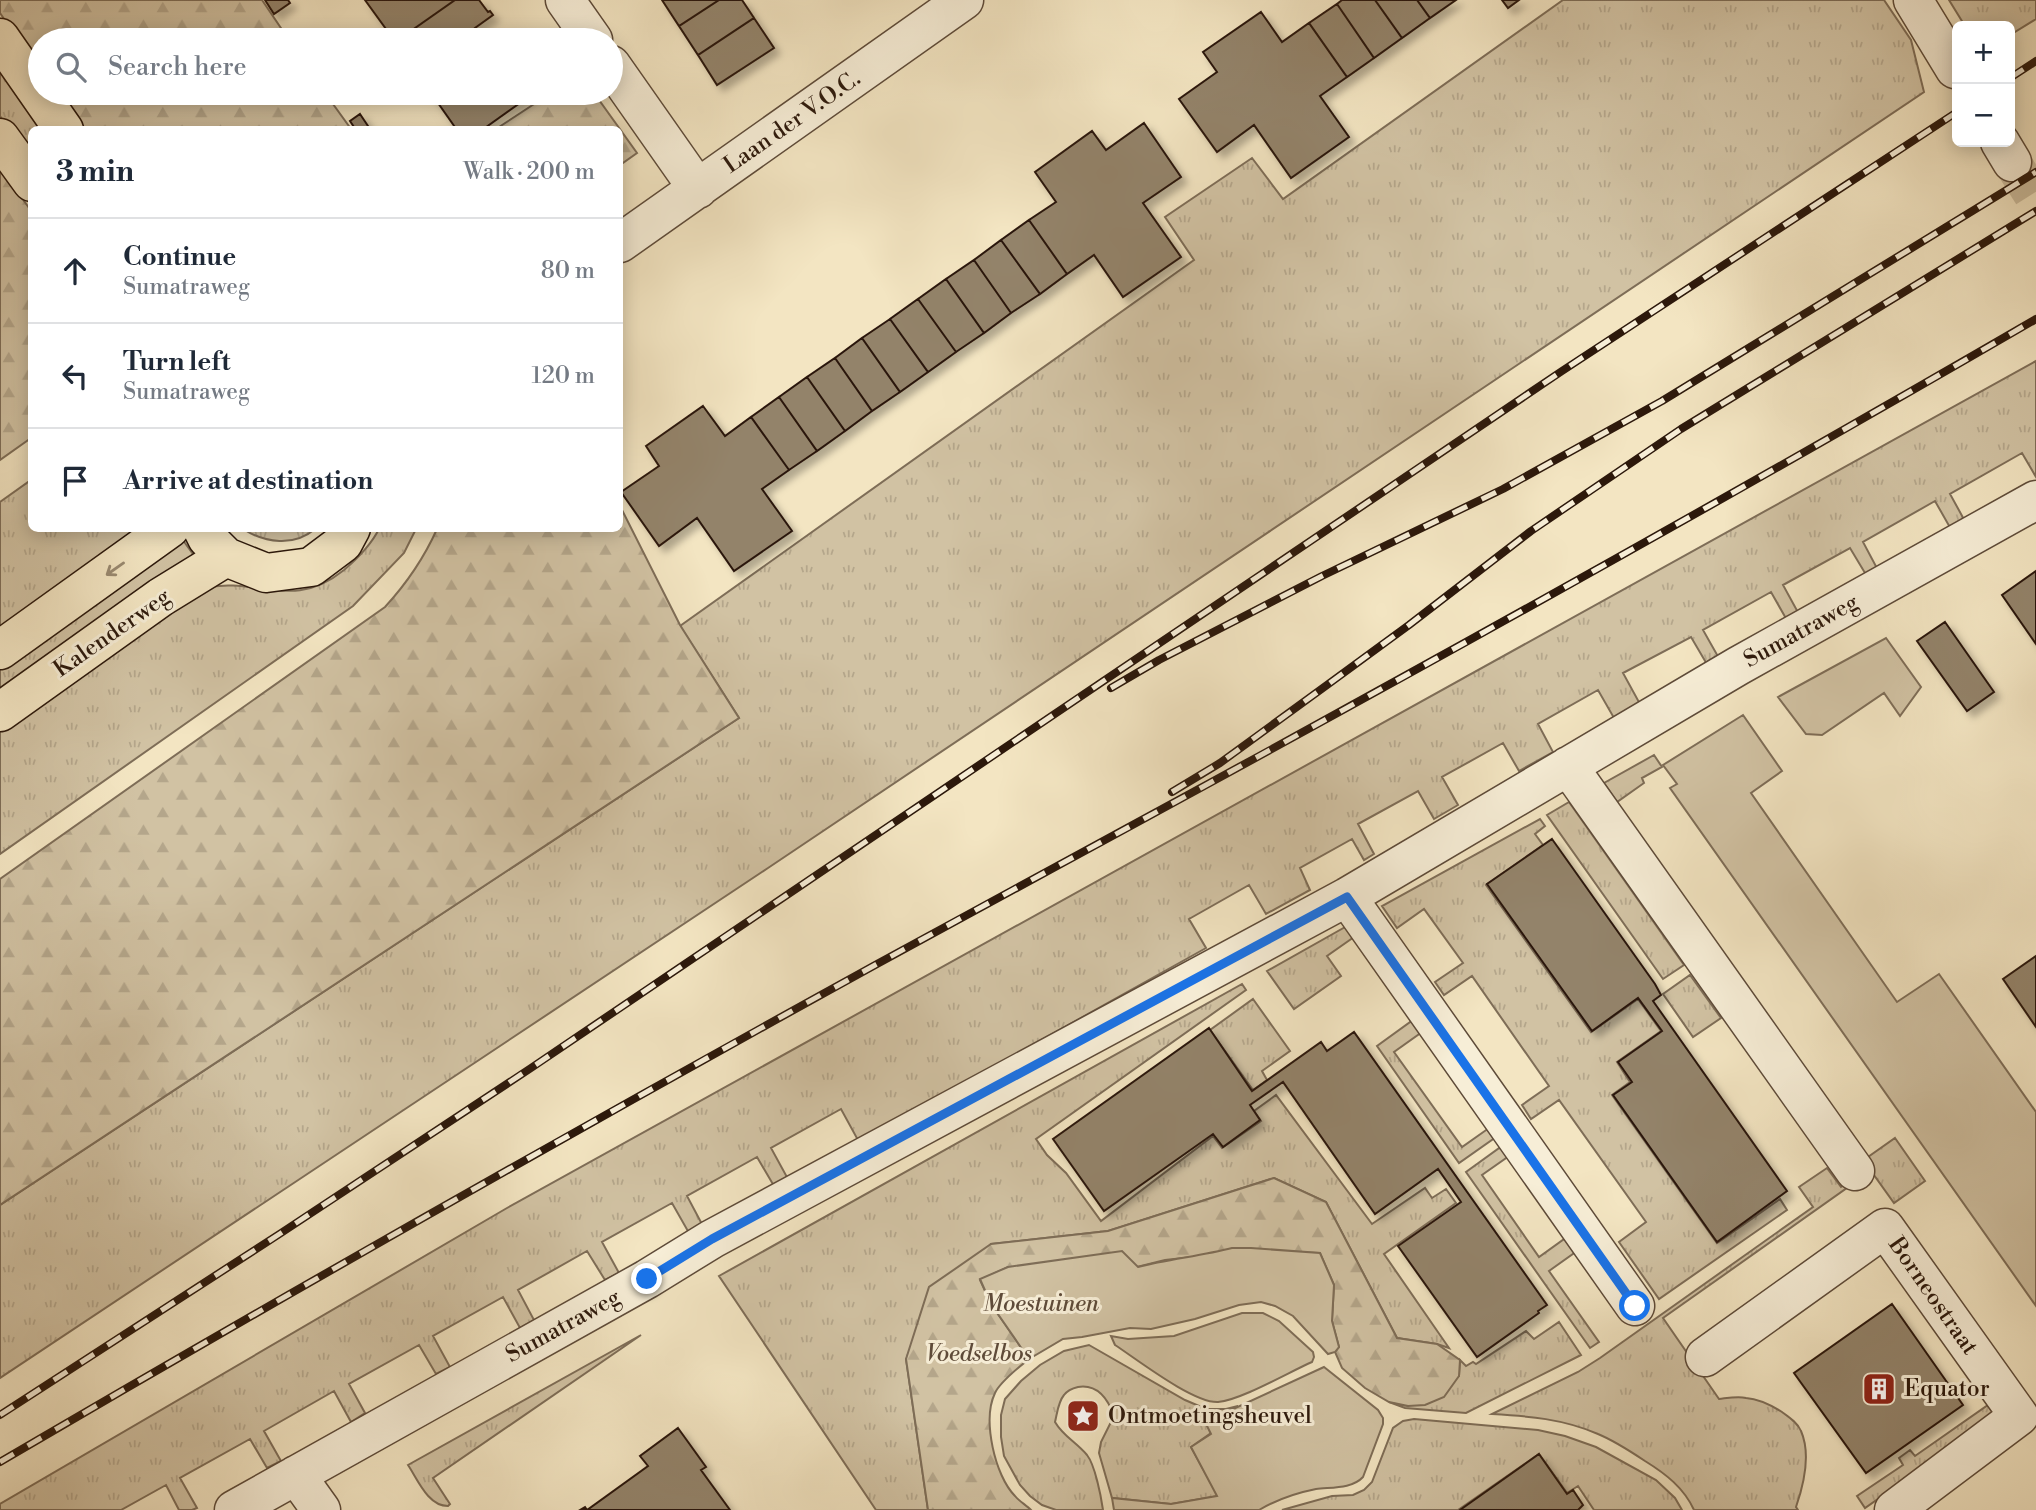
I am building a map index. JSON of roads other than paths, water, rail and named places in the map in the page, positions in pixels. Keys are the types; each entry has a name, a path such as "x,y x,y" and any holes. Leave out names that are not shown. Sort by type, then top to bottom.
{"main road":[{"path":"0,38 28,78"},
{"path":"47,105 61,126"},
{"path":"0,138 28,176"},
{"path":"0,650 164,532"},
{"path":"214,543 266,573 311,567 343,543 349,532"},
{"name":"Kalenderweg","path":"0,712 161,597 214,543"}],"street":[{"path":"565,0 585,28"},
{"name":"Laan der V.O.C.","path":"623,241 964,0"},
{"path":"1913,0 1952,64"},
{"path":"623,82 698,189"},
{"name":"Sumatraweg","path":"234,1510 647,1279 712,1239 1347,897 1738,666 2036,500"},
{"path":"1568,766 1855,1171"},
{"path":"1347,897 1635,1306"},
{"name":"Borneostraat","path":"1705,1357 1885,1228 2019,1416 1894,1510"},
{"path":"296,1475 321,1510"}],"tunnel":[{"path":"2012,162 2036,200"}],"railway":[{"path":"2015,75 2036,61"},
{"path":"0,1415 531,1068 1562,371 1952,115"},
{"path":"1111,688 1159,660 1322,576 1503,489 1662,401 2036,172"},
{"path":"1172,792 1220,763 1409,625 1531,531 1681,429 2036,211"},
{"path":"0,1462 547,1148 1532,605 2036,319"}],"place":[{"name":"Equator","path":"1879,1389"},
{"name":"Ontmoetingsheuvel","path":"1083,1416"}],"park label":[{"name":"Moestuinen","path":"1041,1304"},
{"name":"Voedselbos","path":"979,1354"}]}
